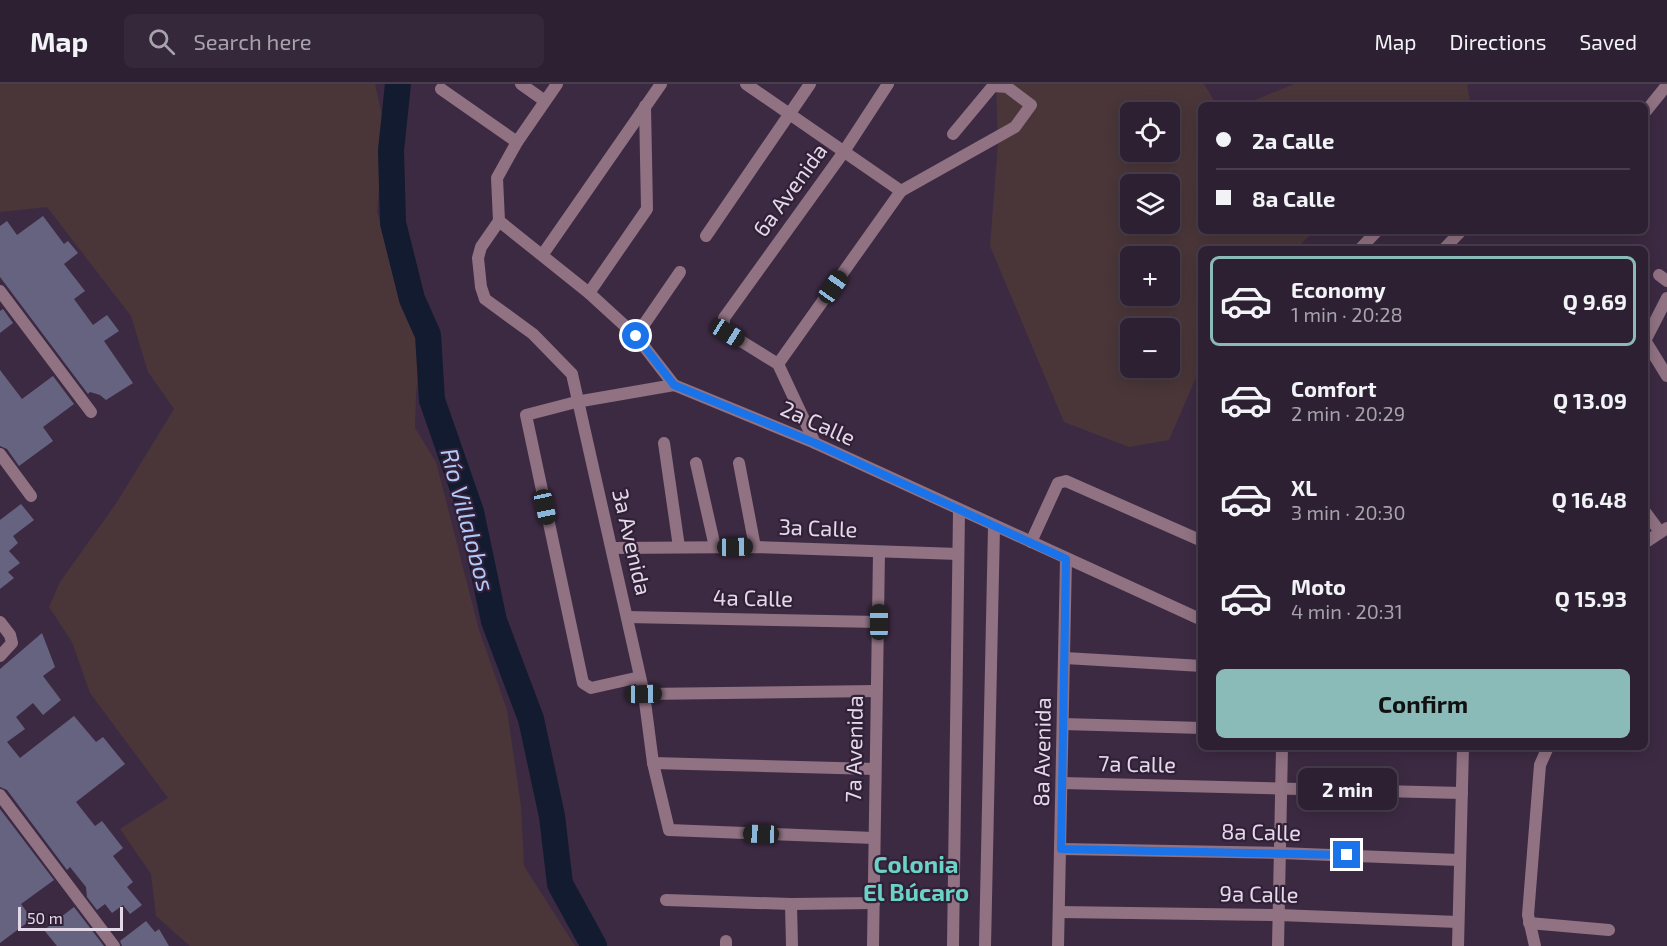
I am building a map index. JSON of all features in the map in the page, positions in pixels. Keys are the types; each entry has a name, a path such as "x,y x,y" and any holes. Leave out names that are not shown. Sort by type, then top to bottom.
{"street":[{"path":"521,84 545,101"},
{"path":"499,221 497,178 517,142 557,84"},
{"path":"543,254 661,84"},
{"path":"746,84 789,116 901,191"},
{"path":"706,236 810,84"},
{"name":"6a Avenida","path":"778,364 728,333 724,329 724,318 843,153 888,84"},
{"path":"815,443 778,364 901,191 1015,127 1031,105 1001,85 993,86 953,134"},
{"path":"1648,109 1667,86"},
{"path":"441,89 517,142"},
{"path":"589,293 646,208 645,106"},
{"name":"2a Calle","path":"499,221 543,254 636,336 674,385 815,443 958,511 1198,618"},
{"name":"3a Avenida","path":"499,221 481,246 478,258 481,288 485,299 533,334 565,364 572,374 576,402 612,548 644,694 653,763 668,827 671,830 874,838"},
{"path":"1363,246 1374,234"},
{"path":"1447,246 1458,234"},
{"path":"636,336 680,272"},
{"path":"0,291 91,412"},
{"path":"1648,336 1667,298"},
{"path":"1648,343 1667,376"},
{"path":"639,678 591,688 583,683 526,415 576,402 674,385"},
{"path":"664,443 679,547"},
{"path":"0,454 31,496"},
{"path":"696,463 715,547"},
{"path":"739,463 755,547"},
{"path":"1031,542 1058,483 1062,481 1198,539"},
{"path":"953,946 958,511"},
{"path":"1648,515 1663,530 1648,541"},
{"path":"985,946 994,527"},
{"name":"3a Calle","path":"612,548 755,547 958,554"},
{"name":"7a Avenida","path":"873,946 879,552"},
{"name":"8a Avenida","path":"1058,946 1066,559"},
{"name":"4a Calle","path":"627,617 879,622"},
{"path":"0,622 10,635 12,642 0,656"},
{"path":"1065,658 1198,666"},
{"path":"644,694 876,691"},
{"path":"1063,724 1198,728"},
{"path":"1278,946 1282,750"},
{"path":"1458,946 1463,750"},
{"path":"1535,946 1529,923 1540,765 1547,750"},
{"path":"653,763 875,769"},
{"name":"7a Calle","path":"1062,783 1462,793"},
{"path":"0,795 114,946"},
{"name":"8a Calle","path":"1061,849 1280,853 1460,860"},
{"path":"666,900 791,904 874,903"},
{"path":"791,904 792,946"},
{"name":"9a Calle","path":"1059,912 1279,915 1458,922"},
{"path":"1529,923 1609,930"}],"shaded area":[{"path":"0,84 375,84 384,124 377,212 422,349 416,393 415,428 436,462 479,630 507,710 521,806 524,866 575,946 190,946 156,916 151,874 120,829 168,798 90,693 72,642 49,607 60,582 117,502 174,409 148,372 131,316 47,207 0,212"},
{"path":"996,84 1204,84 1215,102 1198,102 1198,234 1311,234 1299,246 1198,246 1198,373 1169,440 1129,447 1064,422 990,246 998,143"},
{"path":"1294,84 1469,84 1467,85 1470,102 1249,102"}],"building":[{"path":"43,216 64,244 68,241 78,253 64,264 85,291 74,299 93,325 107,315 119,331 104,341 133,383 106,400 100,395 90,392 88,394 0,277 0,226 7,221 17,235"},
{"path":"3,309 13,323 0,333 0,311"},
{"path":"0,370 22,399 53,376 74,404 43,427 53,441 19,466 7,449 0,446"},
{"path":"21,504 34,520 13,536 18,543 9,551 20,563 8,572 14,578 0,589 0,520"},
{"path":"42,633 55,667 43,676 61,700 43,715 33,703 16,717 25,729 7,742 20,758 74,716 96,742 103,737 125,764 76,802 95,826 102,821 123,848 113,856 133,882 127,887 142,905 130,914 123,905 112,913 105,904 97,910 87,897 86,887 70,867 67,870 7,790 0,787 0,669"},
{"path":"0,809 54,880 21,904 32,919 0,943"},
{"path":"74,907 104,946 57,946 44,930"},
{"path":"146,921 155,932 159,929 169,946 122,946 120,941"}],"waterway":[{"name":"Río Villalobos","path":"398,84 391,150 393,223 412,299 428,335 432,400 471,512 494,621 531,719 552,816 560,884 594,946"}],"district":[{"name":"Colonia El Búcaro","path":"916,879"}],"route":[{"path":"636,336 674,385 815,443 1066,559 1061,849 1347,855"}]}
